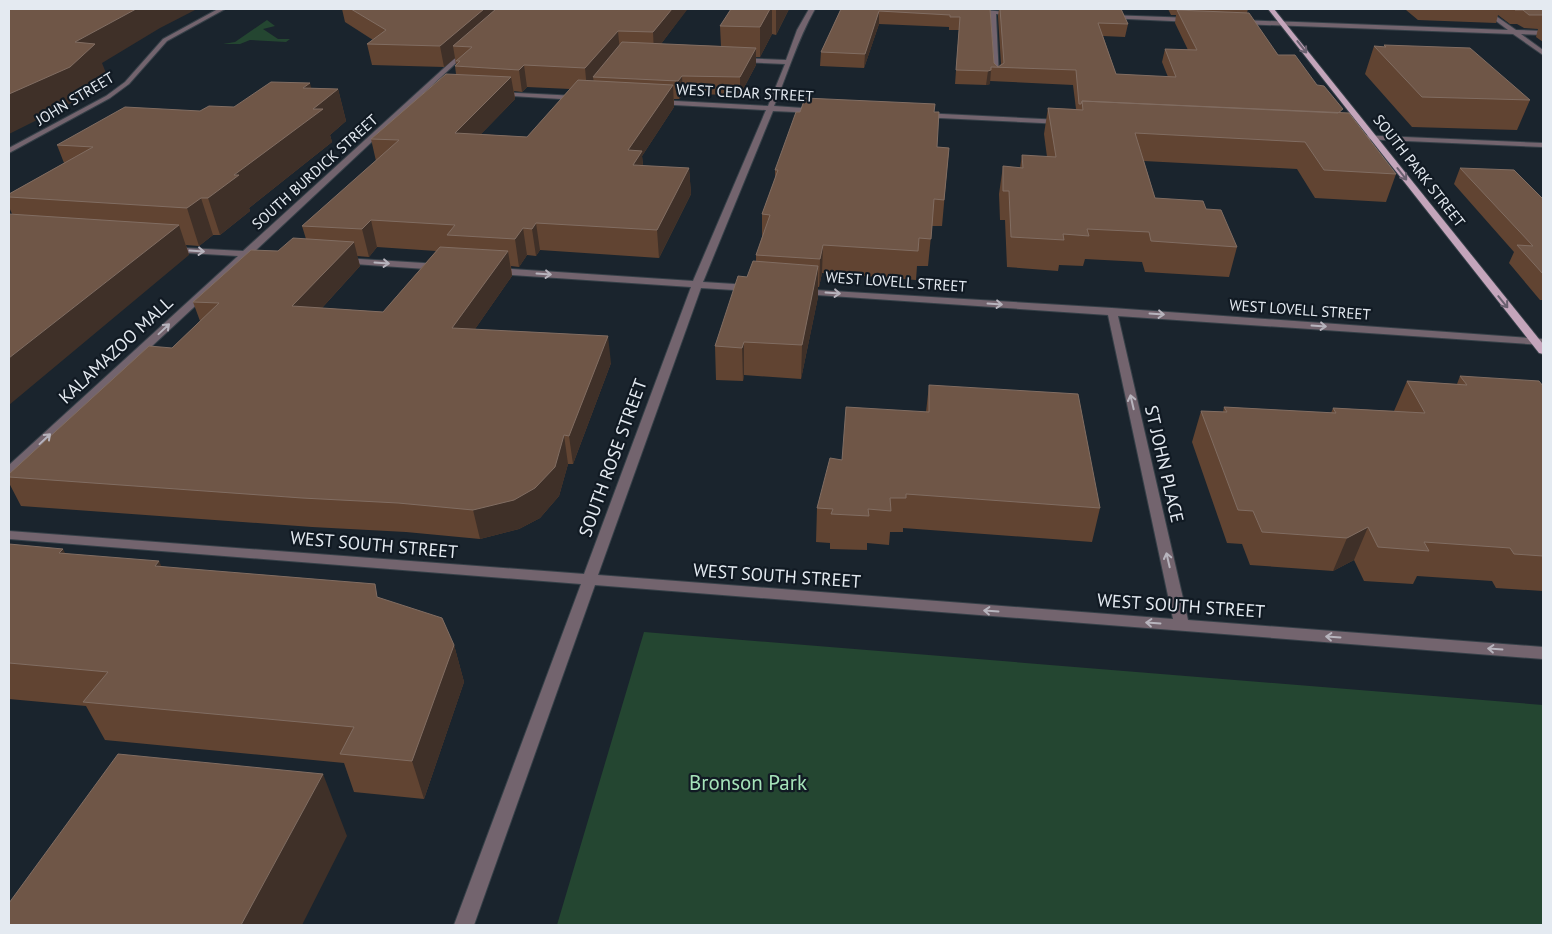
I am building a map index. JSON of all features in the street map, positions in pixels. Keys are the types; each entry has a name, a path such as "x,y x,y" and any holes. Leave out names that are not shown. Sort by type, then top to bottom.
{"main road":[{"name":"SOUTH PARK STREET","path":"1271,9 1539,342 1543,351"}],"street":[{"name":"JOHN STREET","path":"9,151 108,96 127,82 165,40 222,9"},
{"name":"SOUTH ROSE STREET","path":"464,925 696,285 790,62 800,30 812,9"},
{"path":"1483,9 1543,53"},
{"path":"964,11 1026,13"},
{"path":"993,12 997,77"},
{"path":"1097,16 1198,20"},
{"path":"1236,22 1543,32"},
{"name":"SOUTH BURDICK STREET","path":"246,254 429,91 475,43"},
{"path":"736,60 790,62"},
{"path":"487,94 586,98"},
{"name":"WEST CEDAR STREET","path":"653,102 825,111"},
{"path":"909,115 1067,122"},
{"path":"1355,136 1543,145"},
{"path":"156,248 273,256"},
{"name":"KALAMAZOO MALL","path":"9,472 246,254"},
{"path":"331,260 447,268"},
{"path":"485,270 758,289"},
{"name":"WEST LOVELL STREET","path":"787,290 1539,342"},
{"name":"ST JOHN PLACE","path":"1112,311 1182,625"},
{"name":"WEST SOUTH STREET","path":"9,535 1543,653"}],"green space":[{"path":"267,20 275,26 263,29 278,39 290,39 286,42 250,40 240,44 223,44 235,42"},
{"name":"Bronson Park","path":"644,632 1543,705 1543,925 557,925"}],"building":[{"path":"9,9 136,9 75,42 95,44 70,67 9,94"},
{"path":"351,9 484,9 440,46 367,44 386,30"},
{"path":"496,9 672,9 653,32 618,31 585,68 524,65 519,70 455,66 460,61 456,61 472,47 453,46"},
{"path":"731,9 770,9 760,27 720,26"},
{"path":"841,9 990,9 994,63 998,67 1004,63 1000,9 1121,9 1128,24 1098,23 1116,74 1176,77 1165,49 1197,50 1177,10 1249,13 1278,55 1295,55 1317,85 1324,86 1343,109 1338,113 1082,101 1079,104 1076,70 991,67 991,70 988,71 956,70 960,17 950,17 950,15 879,11 865,54 821,52"},
{"path":"1514,9 1543,9 1543,15 1529,15 1523,10"},
{"path":"622,42 756,48 740,77 682,76 678,81 593,77"},
{"path":"1384,45 1470,48 1530,100 1422,97 1374,46 1386,47"},
{"path":"446,74 511,77 455,133 527,137 578,80 673,85 628,150 642,151 633,165 689,168 657,230 536,223 532,229 523,228 515,239 447,235 455,225 371,220 362,229 302,226 399,140 371,139"},
{"path":"271,82 310,83 303,88 338,89 313,109 323,109 234,175 239,175 208,198 201,198 187,208 9,197 9,194 93,147 57,145 125,107 200,111 209,106 234,107"},
{"path":"805,98 935,104 934,112 939,112 937,147 949,148 944,200 934,199 931,239 919,238 918,251 823,245 820,259 756,255 770,215 762,214 778,170 775,170 796,112 800,112"},
{"path":"1082,101 1349,113 1396,174 1324,170 1305,142 1135,133 1155,198 1203,201 1206,209 1221,210 1237,247 1151,241 1149,232 1087,229 1089,236 1063,234 1064,240 1011,237 1009,191 1003,191 1003,166 1023,168 1022,155 1056,157 1048,108 1083,110"},
{"path":"1460,168 1514,170 1543,199 1543,274 1517,245 1533,246"},
{"path":"9,214 179,225 9,358"},
{"path":"293,238 354,242 292,306 383,312 440,247 508,251 452,328 608,336 569,436 564,435 555,467 535,488 514,500 473,510 398,503 9,477 9,474 149,346 172,348 219,303 193,302 251,250 278,251"},
{"path":"753,261 818,266 802,345 744,342 742,348 715,346 738,276 747,277"},
{"path":"1460,376 1539,381 1543,386 1543,556 1514,554 1510,548 1424,542 1429,551 1378,547 1368,527 1347,538 1262,532 1253,511 1238,510 1201,411 1227,412 1224,407 1336,413 1333,408 1425,413 1407,381 1467,385"},
{"path":"929,385 1078,394 1100,508 906,494 906,498 890,498 891,511 868,509 869,516 831,514 833,509 817,508 830,458 842,460 846,407 929,412"},
{"path":"9,544 63,549 59,553 159,561 155,566 375,584 377,597 442,618 454,645 412,761 340,754 354,727 83,702 108,672 9,663"},
{"path":"118,754 323,774 241,925 9,925 9,903"}]}
